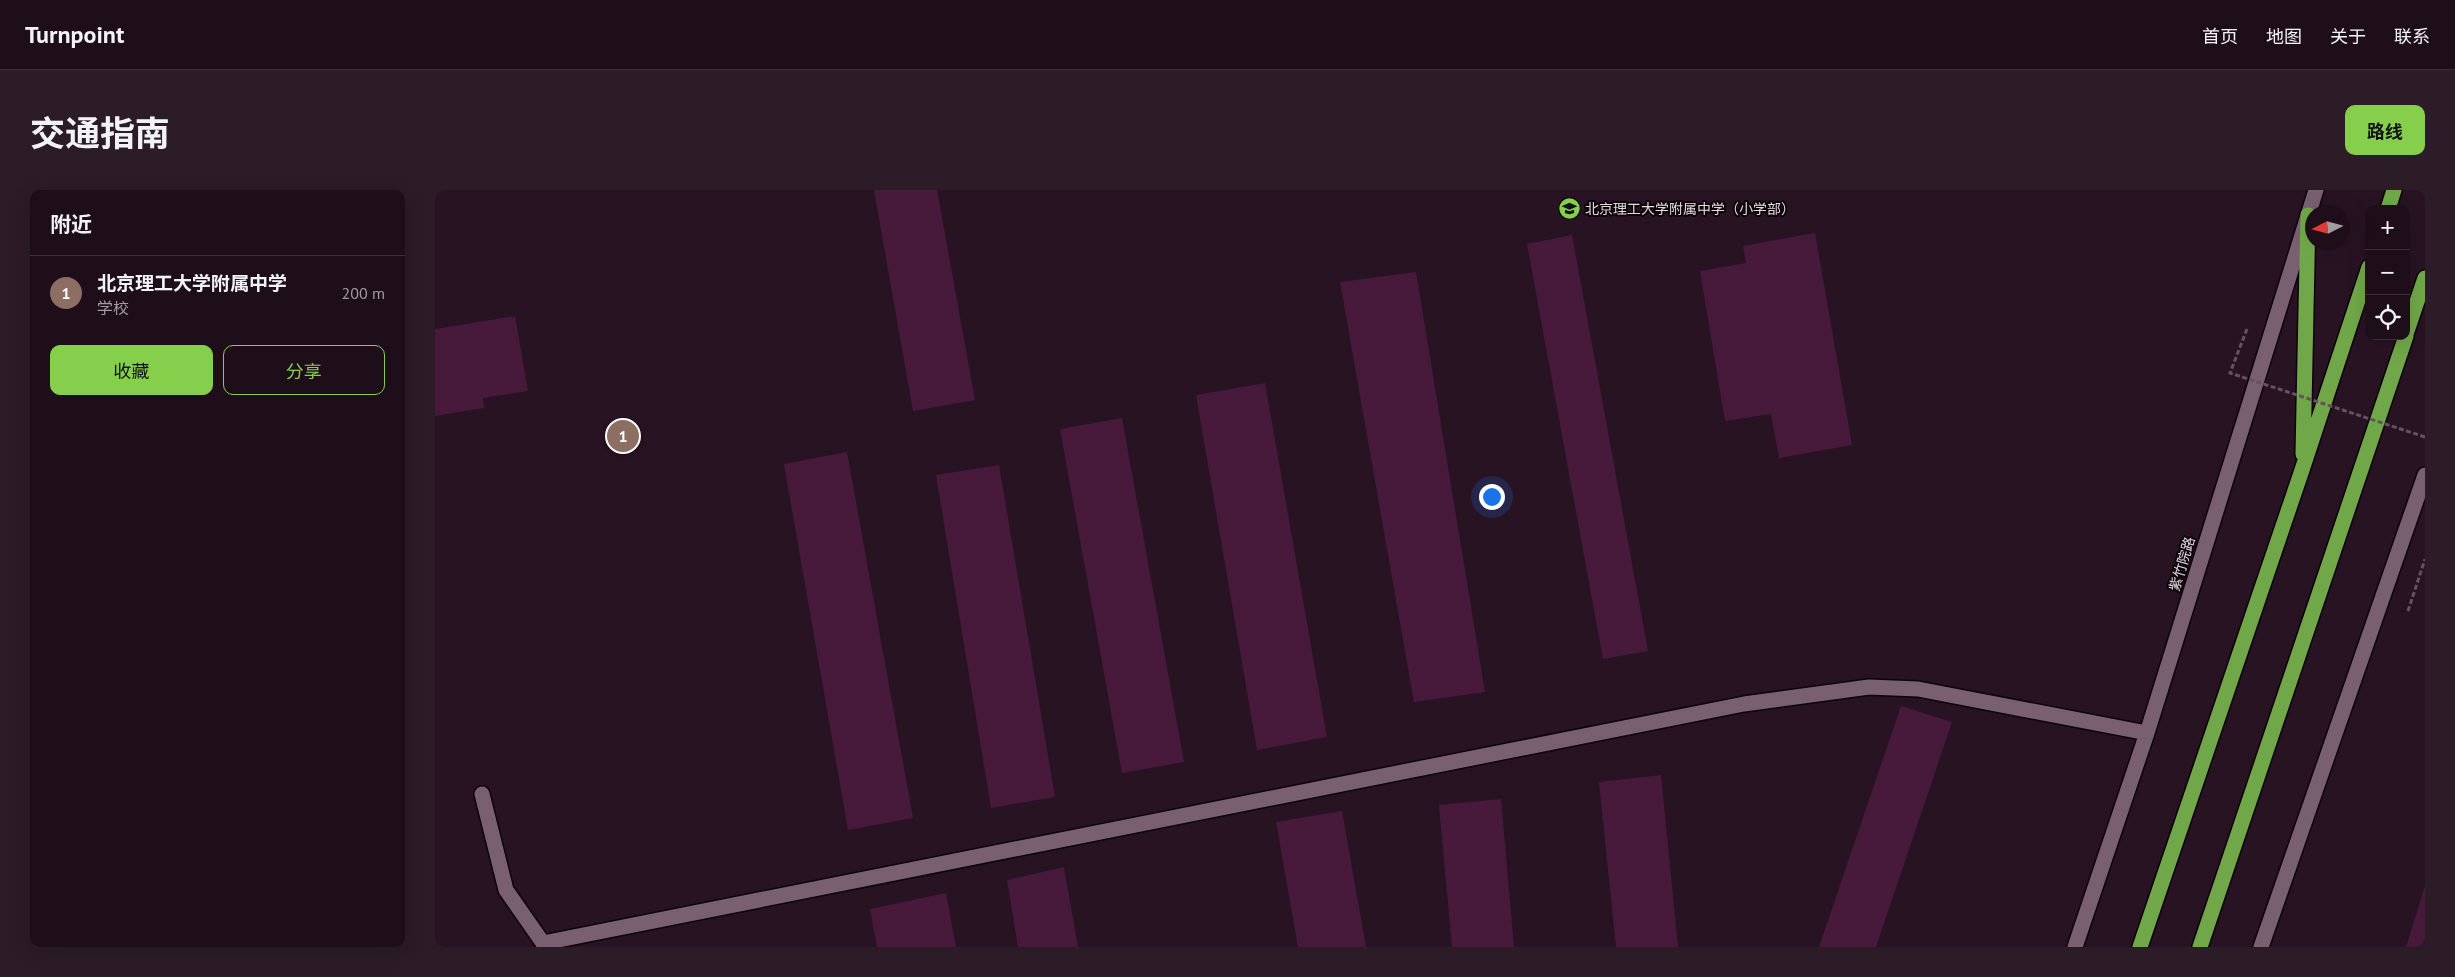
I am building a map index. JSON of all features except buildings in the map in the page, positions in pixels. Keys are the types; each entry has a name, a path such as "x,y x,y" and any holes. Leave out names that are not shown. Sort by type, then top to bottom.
{"highway":[{"path":"2389,205 2394,190"},
{"path":"2302,470 2307,250"},
{"path":"2410,323 2425,278"},
{"path":"2140,947 2365,279"},
{"path":"2200,947 2404,340"}],"street":[{"name":"紫竹院路","path":"2312,205 2317,190"},
{"name":"紫竹院路","path":"2075,947 2147,733 2305,225"},
{"path":"2261,947 2425,475"},
{"path":"482,794 506,890 544,945 1734,706 1869,687 1918,689 2147,733"}],"path":[{"path":"2247,329 2230,373 2425,437"},
{"path":"2408,611 2425,558"}],"place":[{"name":"北京理工大学附属中学（小学部）","path":"1569,209"},
{"name":"北京理工大学附属中学","path":"623,436"}]}
